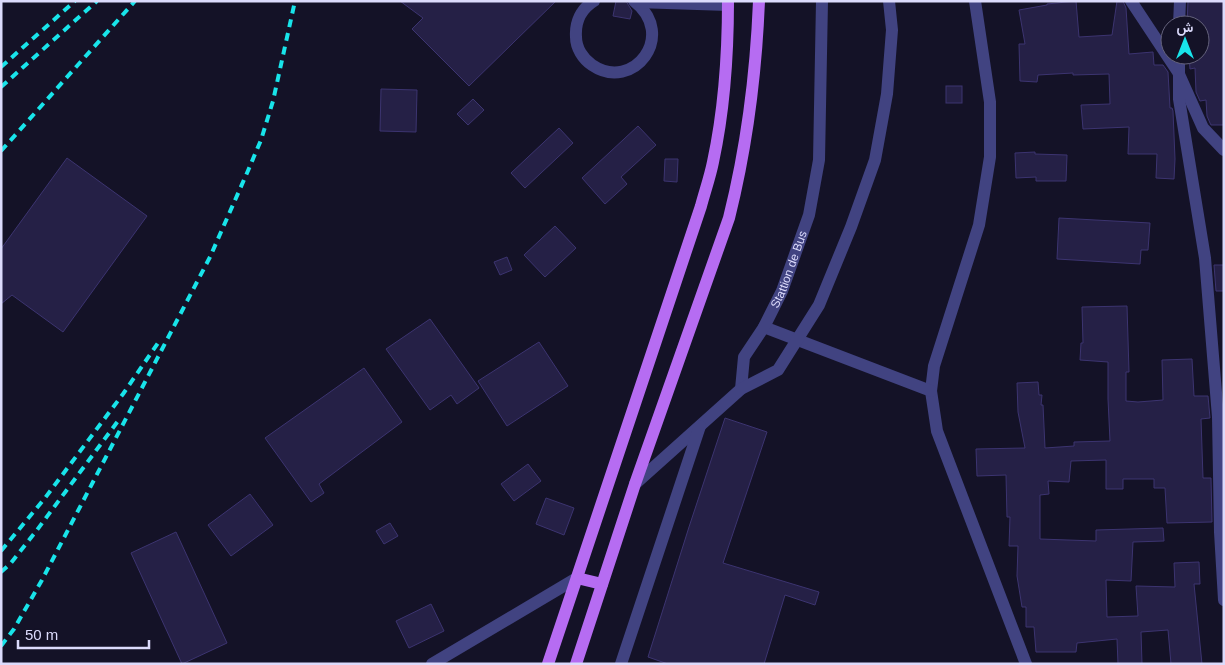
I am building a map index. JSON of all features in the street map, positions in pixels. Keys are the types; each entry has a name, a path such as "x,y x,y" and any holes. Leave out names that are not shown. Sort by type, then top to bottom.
{"main road":[{"path":"576,664 635,484 730,218 743,159 753,94 759,1"},
{"path":"548,664 701,206 713,164 723,88 728,3"},
{"path":"577,578 602,584"}],"street":[{"path":"594,1 580,15 576,27 576,40 579,52 587,62 598,69 610,72 623,72 635,67 644,58 650,47 653,35 651,22 645,11 635,2"},
{"name":"Stattion de Bus","path":"741,389 744,357 764,327 782,292 809,215 819,160 822,1"},
{"path":"635,484 741,389 778,370 819,304 851,227 875,160 887,94 892,30 889,1"},
{"path":"975,1 990,102 990,157 979,225 940,343 934,366 931,391 938,431 1026,664"},
{"path":"1131,1 1178,72 1203,128 1224,150"},
{"path":"1179,15 1180,1"},
{"path":"635,2 728,3"},
{"path":"1178,65 1179,99 1205,258 1218,417 1224,600"},
{"path":"764,327 931,391"},
{"path":"621,664 701,423"},
{"path":"432,664 577,578"}],"building":[{"path":"400,1 556,1 469,86 412,29 423,18"},
{"path":"616,1 626,1 632,11 630,19 613,16"},
{"path":"1076,1 1079,37 1112,35 1117,1 1123,1 1126,8 1129,54 1153,52 1154,65 1163,65 1168,72 1170,108 1173,111 1174,179 1156,178 1157,154 1128,154 1129,127 1083,129 1081,105 1110,104 1109,74 1073,75 1073,73 1038,75 1037,82 1020,81 1019,44 1025,44 1019,10 1047,4"},
{"path":"1188,1 1224,1 1224,125 1211,125 1207,116 1206,100 1200,101 1196,92 1195,68 1190,69 1190,65 1210,65 1210,15 1187,15"},
{"path":"946,86 962,86 962,103 946,103"},
{"path":"381,89 417,90 416,132 380,131"},
{"path":"473,99 484,110 468,125 457,114"},
{"path":"638,126 656,145 621,177 627,184 605,204 582,178"},
{"path":"559,128 573,143 525,188 511,173"},
{"path":"1035,152 1035,154 1067,155 1066,181 1036,181 1036,177 1016,178 1015,153"},
{"path":"67,158 147,216 63,332 12,295 1,304 1,249"},
{"path":"665,159 678,159 677,182 664,181"},
{"path":"1059,218 1150,223 1148,250 1141,250 1140,264 1057,259"},
{"path":"555,226 576,248 545,277 524,255"},
{"path":"507,257 512,270 500,275 494,262"},
{"path":"1214,265 1224,265 1224,291 1216,291"},
{"path":"1127,306 1129,372 1126,372 1126,401 1163,400 1162,360 1192,359 1194,396 1208,396 1210,418 1201,419 1203,478 1211,478 1212,522 1167,523 1165,488 1154,488 1154,479 1123,479 1123,489 1106,489 1106,460 1071,461 1069,482 1048,481 1049,494 1040,495 1040,539 1096,541 1096,530 1163,528 1164,541 1133,542 1131,581 1106,580 1107,617 1138,616 1136,586 1175,587 1174,563 1199,562 1200,584 1194,584 1202,664 1171,664 1168,630 1141,632 1142,664 1118,664 1117,639 1077,643 1076,652 1036,652 1034,627 1026,627 1026,607 1022,607 1017,576 1018,546 1009,546 1010,517 1007,517 1006,475 977,476 976,449 1025,448 1018,412 1017,383 1038,382 1039,395 1042,395 1041,405 1043,405 1045,448 1074,446 1074,442 1110,441 1108,362 1080,360 1081,343 1083,343 1082,307"},
{"path":"430,319 479,388 457,404 451,395 430,410 386,349"},
{"path":"539,342 568,386 507,426 478,381"},
{"path":"364,368 402,422 319,484 324,493 311,502 265,438"},
{"path":"725,418 767,432 723,563 819,592 815,605 785,595 764,664 668,664 648,657"},
{"path":"528,464 541,481 514,501 501,484"},
{"path":"250,494 273,525 231,556 208,525"},
{"path":"546,498 574,508 564,535 536,524"},
{"path":"390,523 398,536 384,544 376,531"},
{"path":"176,532 227,643 182,664 131,553"},
{"path":"431,604 444,631 409,648 396,621"}],"railway":[{"path":"1,67 75,1"},
{"path":"1,87 97,1"},
{"path":"1,151 135,1"},
{"path":"1,646 14,629 42,580 210,257 261,140 273,101 295,1"},
{"path":"1,551 45,498 123,394 158,343"},
{"path":"1,572 11,563 37,530 118,421"}]}
